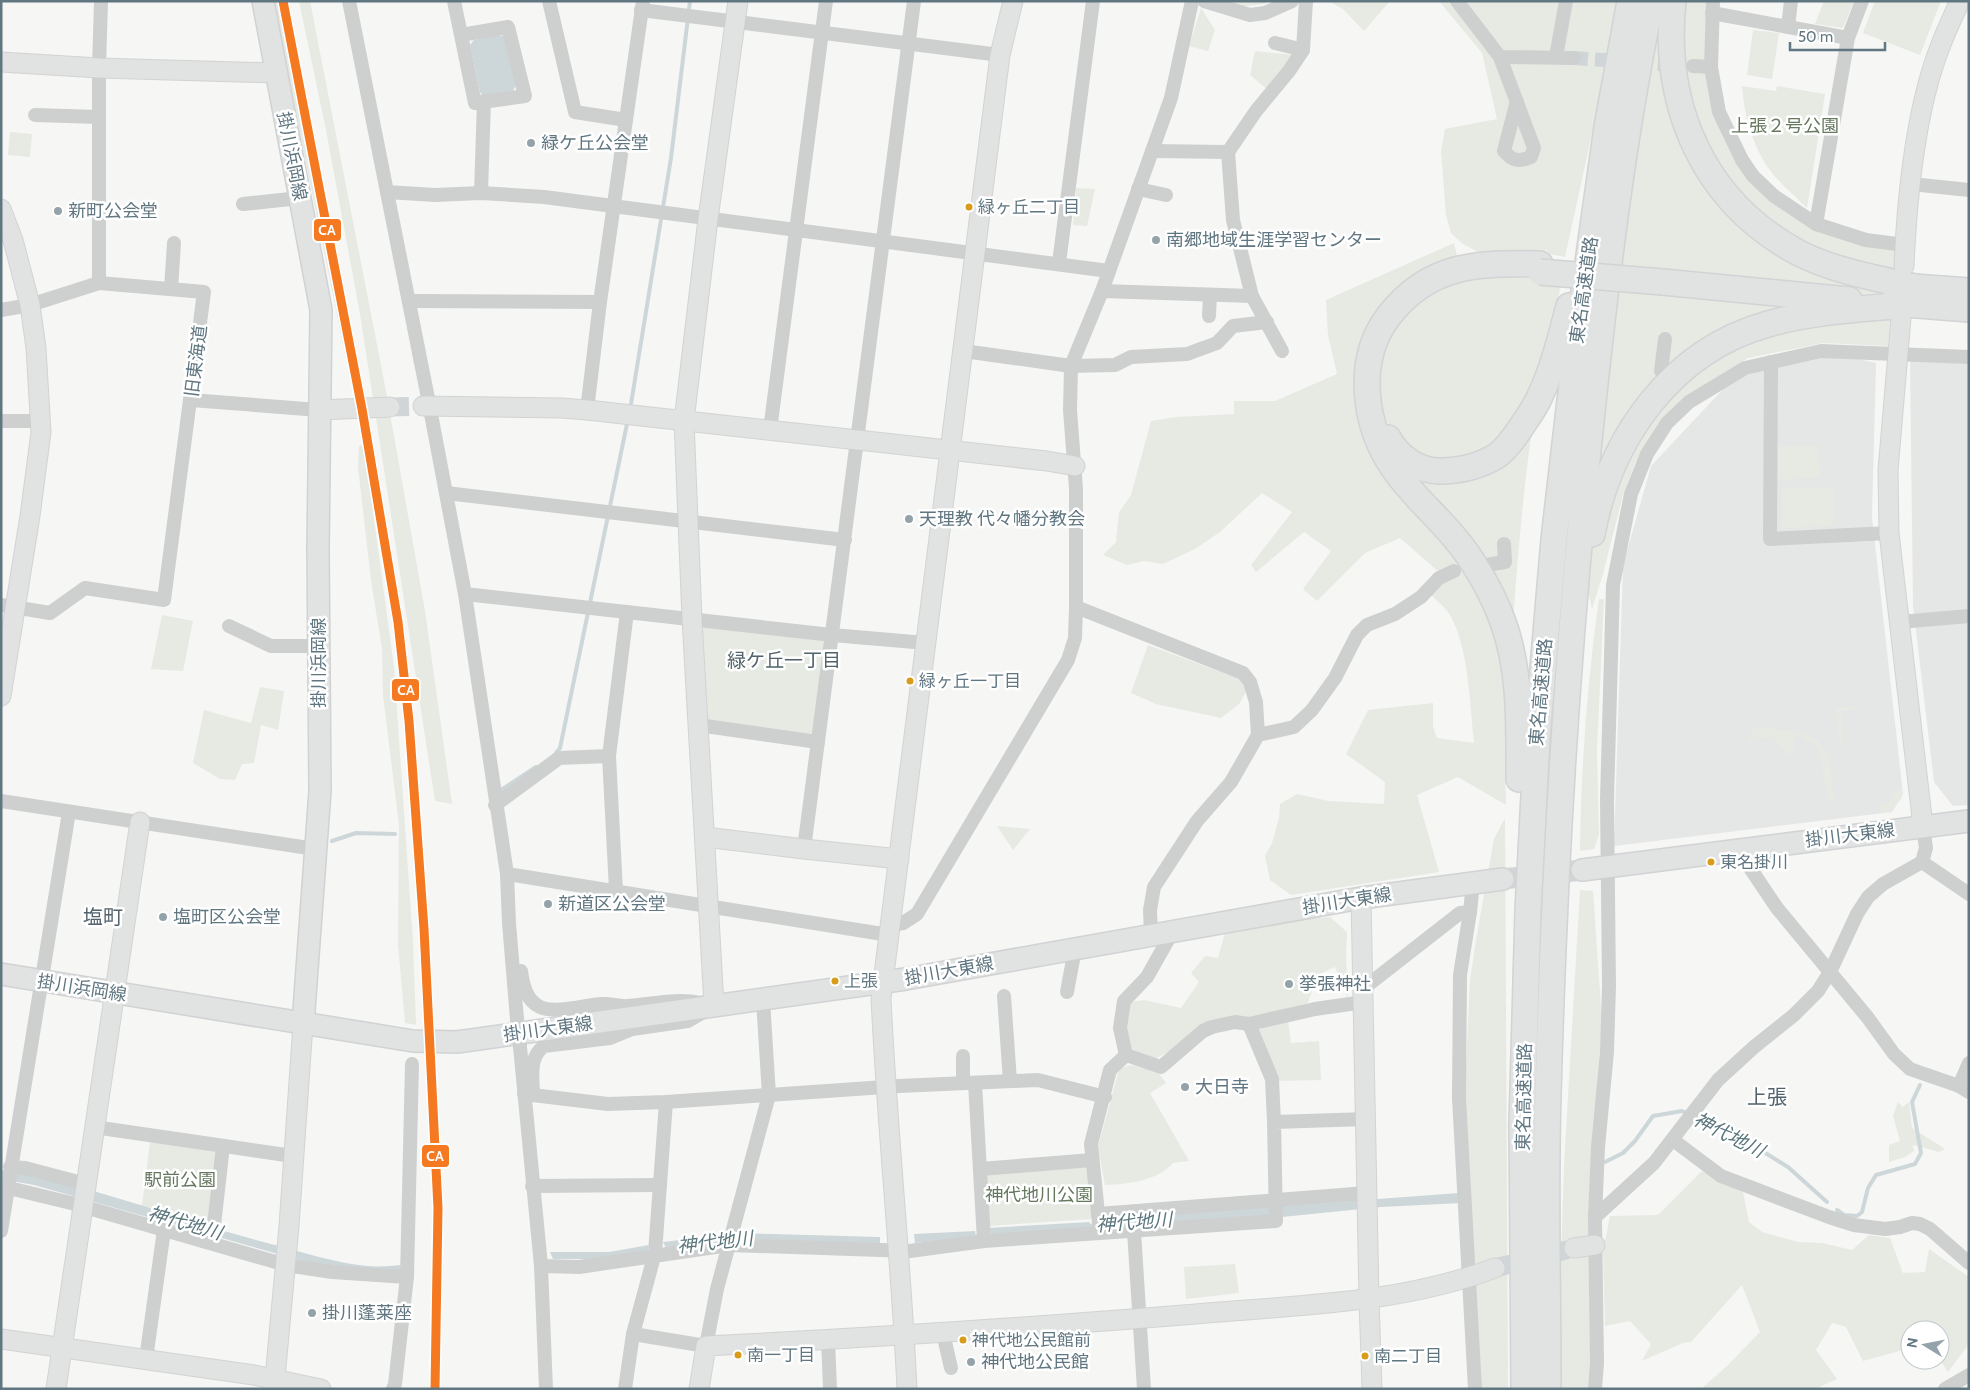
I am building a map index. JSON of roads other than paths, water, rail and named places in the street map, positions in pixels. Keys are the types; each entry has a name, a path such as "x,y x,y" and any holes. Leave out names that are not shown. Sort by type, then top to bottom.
{"highway":[{"name":"東名高速道路","path":"1524,1389 1522,1124 1528,910 1537,738 1554,539 1577,340 1607,127 1630,1"},
{"name":"東名高速道路","path":"1548,1389 1548,1098 1561,803 1572,640 1582,513 1603,312 1621,176 1651,1"},
{"path":"1674,1 1671,52 1680,110 1700,158 1733,203 1769,234 1800,253 1824,264 1907,294 1969,309"},
{"path":"1540,268 1494,272 1449,280 1417,297 1397,316 1384,334 1374,381 1376,404 1381,425 1392,446 1403,457 1419,466 1436,471 1453,471 1472,466 1498,454 1513,439 1540,396 1554,358 1592,227"},
{"path":"1522,1124 1518,1003 1519,730 1514,664 1503,622 1485,582 1455,538 1417,498 1393,469 1377,438 1367,400 1369,360 1379,329 1400,301 1431,277 1467,266 1501,263 1662,278 1907,294 1969,291"},
{"path":"1572,640 1593,526 1608,474 1630,433 1664,386 1700,355 1746,332 1767,324 1798,316 1832,312 1907,294"}],"main road":[{"name":"掛川浜岡線","path":"1,974 303,1024 320,791 319,410 321,310 263,1"},
{"name":"掛川大東線","path":"1582,870 1969,821"},
{"name":"掛川大東線","path":"303,1024 413,1041 456,1042 883,983 1362,898 1503,879"}],"street":[{"path":"1,310 30,305 99,283 98,68 101,1"},
{"path":"349,1 409,301 426,406 446,493 465,594 495,805 507,874 508,922 517,1019 529,1095"},
{"path":"454,1 461,35 475,103 525,96 508,27 461,35"},
{"path":"550,1 575,112 626,120"},
{"path":"714,1006 692,620 684,421 708,219 738,1"},
{"path":"770,430 798,231 826,1"},
{"path":"804,849 914,1"},
{"path":"907,1389 899,1251 886,1087 883,983 1000,55 1013,1"},
{"path":"1058,263 1093,1"},
{"path":"507,874 616,890 708,907 890,930 917,914 1068,660 1075,638 1075,466 1070,410 1071,366 1102,291 1171,98 1192,1"},
{"path":"1204,1 1250,15 1265,12 1292,1"},
{"path":"1283,345 1252,296 1233,220 1228,152 1256,111 1289,71 1303,50 1306,1"},
{"path":"1556,57 1566,1"},
{"path":"1788,27 1791,1"},
{"path":"1816,224 1848,38 1862,1"},
{"path":"1595,1217 1654,1164 1718,1080 1810,1000 1830,972 1868,897 1883,884 1922,862 1926,848 1889,533 1888,470 1897,354 1907,294 1905,245 1918,128 1940,47 1960,1"},
{"path":"1464,4 1500,57 1516,101"},
{"path":"586,410 642,6 687,16 1000,55"},
{"path":"1848,38 1788,27 1713,7 1711,67 1719,112 1742,160 1753,176 1774,196 1816,224 1866,240 1905,245"},
{"path":"1275,42 1303,50"},
{"path":"1500,57 1574,58"},
{"path":"1,62 98,68 277,73"},
{"path":"1693,66 1711,67"},
{"path":"481,193 484,102"},
{"path":"35,115 99,117"},
{"path":"1152,151 1228,152"},
{"path":"1911,184 1969,190"},
{"path":"1138,190 1166,195"},
{"path":"387,192 435,195 481,193 544,197 1109,271"},
{"path":"243,204 300,198"},
{"path":"1,209 13,240 30,305 36,348 41,421 33,494 8,606 2,693"},
{"path":"171,289 174,243"},
{"name":"旧東海道","path":"8,606 50,613 85,588 164,600 204,292 99,283"},
{"path":"1102,291 1252,296"},
{"path":"1209,316 1210,295"},
{"path":"409,301 600,302"},
{"path":"964,351 1071,366 1114,365 1131,357 1187,354 1217,343 1233,326 1267,322"},
{"path":"1661,371 1665,339"},
{"path":"1595,1389 1597,1363 1595,1217 1598,1148 1607,1052 1609,996 1607,799 1614,577 1631,494 1647,454 1667,423 1689,402 1745,368 1821,351 1969,357"},
{"path":"1771,362 1770,539 1889,533"},
{"path":"1673,390 1683,407"},
{"path":"191,400 319,410 390,407"},
{"path":"426,406 586,410 1047,460 1075,466"},
{"path":"1,421 41,421"},
{"path":"446,493 845,540"},
{"path":"1486,565 1505,562 1504,544"},
{"path":"1258,735 1294,727 1318,702 1335,678 1357,635 1367,625 1395,614 1421,597 1439,578 1454,571"},
{"path":"465,594 832,635 926,643"},
{"path":"1076,607 1243,674 1250,682 1256,702 1258,735 1231,782 1197,821 1154,887 1150,910 1159,934 1169,938 1147,977 1124,1001 1120,1028 1126,1055"},
{"path":"616,890 609,756 627,612"},
{"path":"1900,622 1969,616"},
{"path":"229,626 271,646 319,646"},
{"path":"698,725 818,742"},
{"path":"495,805 559,758 609,756"},
{"path":"1,801 316,849"},
{"path":"1,1231 4,1186 10,1167 69,812"},
{"path":"56,1389 140,822"},
{"path":"704,836 804,849 899,858"},
{"path":"1743,849 1744,859 1777,908 1868,1018 1894,1054 1910,1069 1964,1089 1969,1063"},
{"path":"1922,862 1969,894"},
{"path":"1473,883 1460,975 1458,1098 1475,1389"},
{"path":"1362,898 1368,1299 1372,1389"},
{"path":"1126,1055 1161,1067 1203,1031 1212,1027 1229,1023 1249,1024 1364,995 1460,913 1470,912"},
{"path":"508,922 517,930 523,985 530,1000 540,1007 550,1010 604,1004 626,1006 684,999 714,1006"},
{"path":"1067,992 1075,949"},
{"path":"1004,996 1010,1081"},
{"path":"699,1389 717,1288 769,1095 763,1000"},
{"path":"546,1389 541,1266 532,1186 529,1095 533,1061 538,1051 544,1046 610,1038 632,1029 688,1021 714,1006"},
{"path":"274,1384 286,1265 303,1024"},
{"path":"1099,1224 1134,1231 1276,1221 1272,1080 1249,1024"},
{"path":"1099,1224 1091,1144 1110,1070 1126,1055"},
{"path":"963,1056 969,1083 980,1168 983,1237"},
{"path":"393,1389 407,1277 412,1064"},
{"path":"529,1095 608,1104 1038,1080 1104,1097"},
{"path":"625,1389 634,1334 656,1250 666,1102"},
{"path":"1274,1122 1366,1119"},
{"path":"94,1126 293,1156"},
{"path":"1674,1140 1721,1176 1829,1217 1854,1225 1885,1229 1912,1223 1920,1224 1930,1229 1969,1263"},
{"path":"212,1242 223,1146"},
{"path":"980,1168 1092,1160"},
{"path":"10,1167 25,1168 86,1184"},
{"path":"532,1186 660,1185"},
{"path":"4,1186 212,1242 286,1265 332,1272 407,1277"},
{"path":"541,1266 579,1267 656,1250 729,1245 899,1251 983,1237 1367,1193"},
{"path":"146,1359 164,1230"},
{"path":"1134,1231 1144,1389"},
{"path":"1574,1248 1596,1245"},
{"path":"634,1334 706,1346 828,1340 1139,1319 1368,1299 1469,1278 1495,1268"},
{"path":"943,1332 951,1368"},
{"path":"1,1339 146,1359 274,1384 321,1389"},
{"path":"828,1340 830,1389"},
{"path":"1946,1389 1969,1375"}],"water":[{"path":"496,35 504,36 516,85 513,91 484,97 480,92 470,45 474,40"},
{"path":"1,1170 103,1194 238,1235 331,1260 367,1266 402,1265 402,1273 310,1263 34,1185 1,1179"},
{"path":"1459,1193 1461,1203 1381,1207 1282,1217 1109,1228 1108,1219"},
{"path":"1090,1222 1088,1230 992,1236 988,1228"},
{"path":"975,1231 976,1237 915,1243 914,1234"},
{"path":"739,1233 880,1237 880,1245 741,1241"},
{"path":"723,1235 719,1243 667,1250 663,1242"},
{"path":"649,1245 647,1253 610,1259 553,1259 550,1252 609,1252"}],"waterway":[{"path":"630,410 671,158 690,1"},
{"path":"556,753 560,748 628,419"},
{"path":"498,792 536,767"},
{"path":"332,841 356,833 395,834"},
{"name":"神代地川","path":"1837,1210 1844,1215 1857,1216 1862,1212 1868,1188 1876,1175 1915,1164 1921,1153 1912,1102 1920,1085"},
{"name":"神代地川","path":"1605,1162 1623,1153 1635,1141 1653,1116 1682,1111 1743,1139 1788,1167 1827,1202"},
{"name":"神代地川","path":"1086,1226 1114,1224"}],"tunnel":[{"path":"1574,58 1678,65"},
{"path":"390,407 423,406"},
{"path":"1503,879 1582,870"},
{"path":"1495,1268 1574,1248"}],"place":[{"name":"緑ケ丘公会堂","path":"531,143"},
{"name":"緑ヶ丘二丁目","path":"969,207"},
{"name":"新町公会堂","path":"58,211"},
{"name":"南郷地域生涯学習センター","path":"1156,240"},
{"name":"天理教 代々幡分教会","path":"909,519"},
{"name":"緑ヶ丘一丁目","path":"910,681"},
{"name":"東名掛川","path":"1711,862"},
{"name":"新道区公会堂","path":"548,904"},
{"name":"塩町区公会堂","path":"163,917"},
{"name":"上張","path":"835,981"},
{"name":"挙張神社","path":"1289,984"},
{"name":"大日寺","path":"1185,1087"},
{"name":"掛川蓬莱座","path":"312,1313"},
{"name":"神代地公民館前","path":"963,1340"},
{"name":"南一丁目","path":"738,1355"},
{"name":"南二丁目","path":"1365,1356"},
{"name":"神代地公民館","path":"971,1362"}],"district":[{"name":"緑ケ丘一丁目","path":"784,660"},
{"name":"塩町","path":"103,917"},
{"name":"上張","path":"1767,1097"}],"park label":[{"name":"上張２号公園","path":"1785,126"},
{"name":"駅前公園","path":"180,1180"},
{"name":"神代地川公園","path":"1039,1195"}]}
